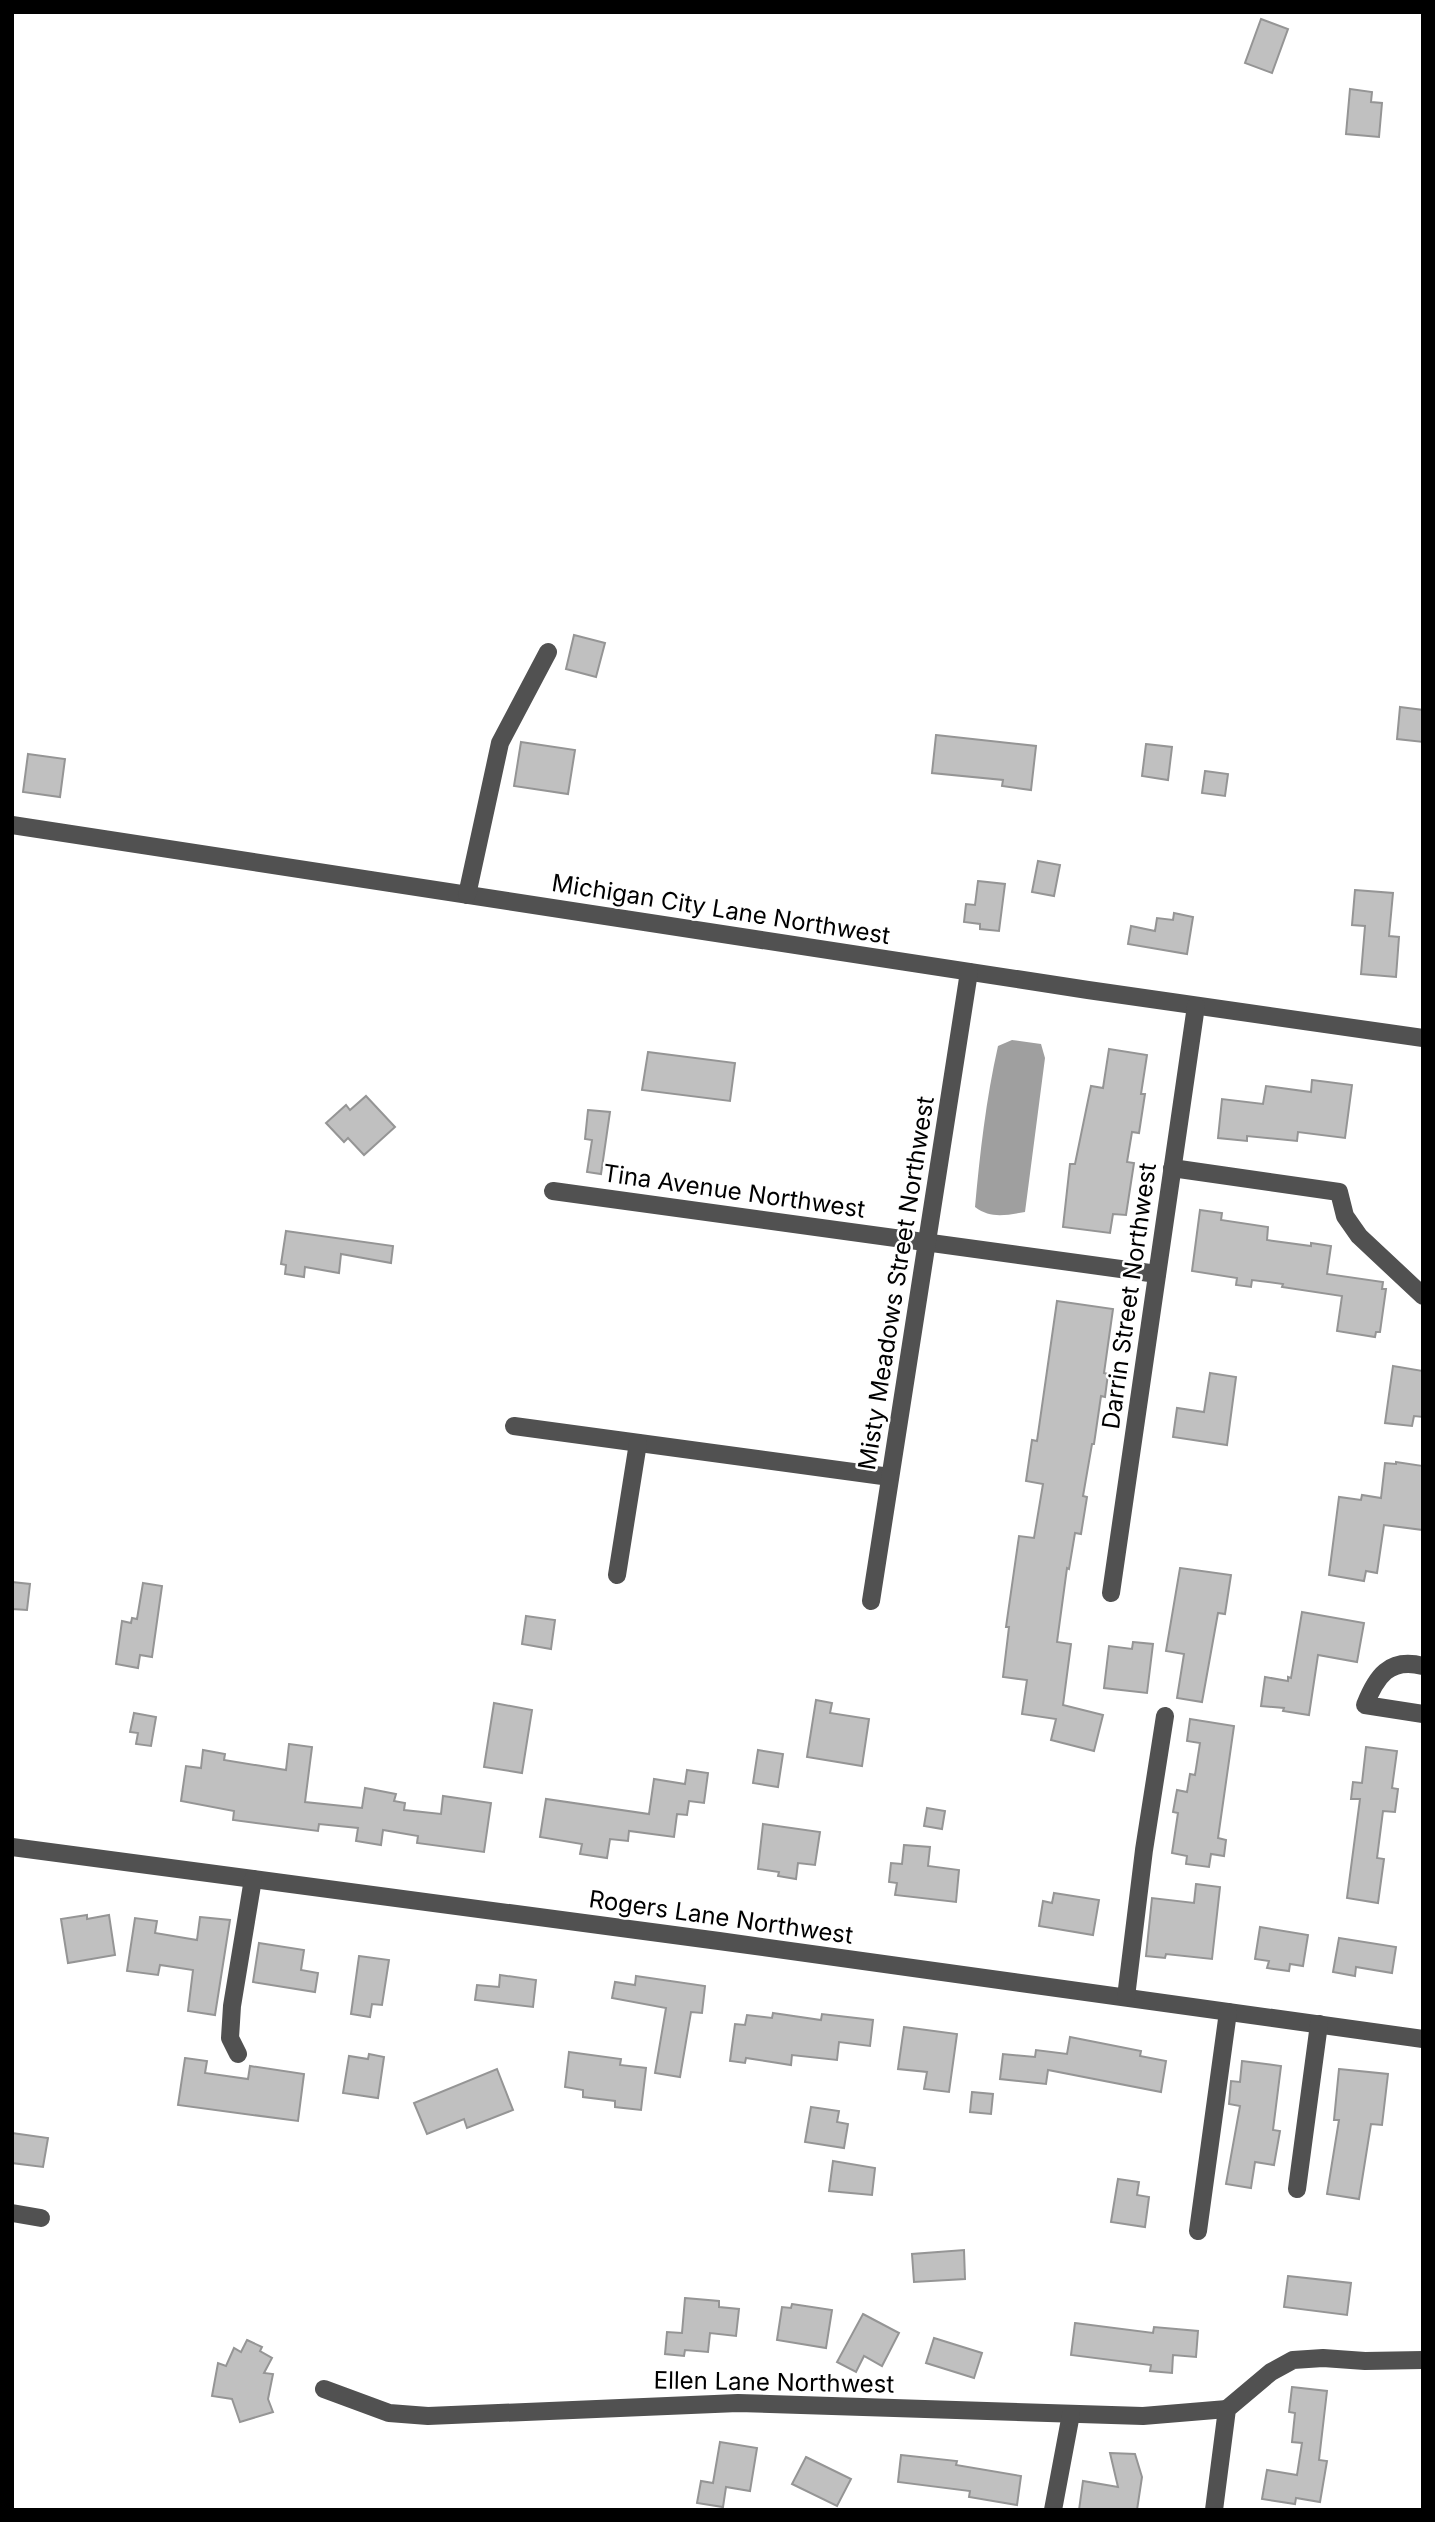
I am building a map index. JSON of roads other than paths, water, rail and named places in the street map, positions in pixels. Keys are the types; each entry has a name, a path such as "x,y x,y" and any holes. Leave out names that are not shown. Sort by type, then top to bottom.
{"street":[{"path":"467,895 500,743 548,652"},
{"name":"Michigan City Lane Northwest","path":"12,825 968,972 1423,1038"},
{"name":"Misty Meadows Street Northwest","path":"871,1601 968,972"},
{"name":"Darrin Street Northwest","path":"1111,1593 1196,1006"},
{"path":"1172,1168 1339,1192 1345,1216 1359,1236 1423,1296"},
{"name":"Tina Avenue Northwest","path":"553,1191 1157,1274"},
{"path":"514,1426 890,1477"},
{"path":"617,1574 638,1443"},
{"path":"1423,1666 1405,1663 1389,1668 1373,1686 1365,1705 1423,1714"},
{"path":"1126,1997 1144,1850 1165,1716"},
{"name":"Rogers Lane Northwest","path":"12,1846 1423,2039"},
{"path":"238,2054 230,2038 232,2006 253,1878"},
{"path":"1198,2231 1228,2012"},
{"path":"1297,2189 1319,2024"},
{"path":"12,2213 41,2218"},
{"path":"1214,2510 1227,2409 1270,2372 1293,2360 1423,2360"},
{"name":"Ellen Lane Northwest","path":"324,2389 388,2413 428,2416 738,2403 1143,2416 1227,2409"},
{"path":"1053,2510 1071,2414"}]}
